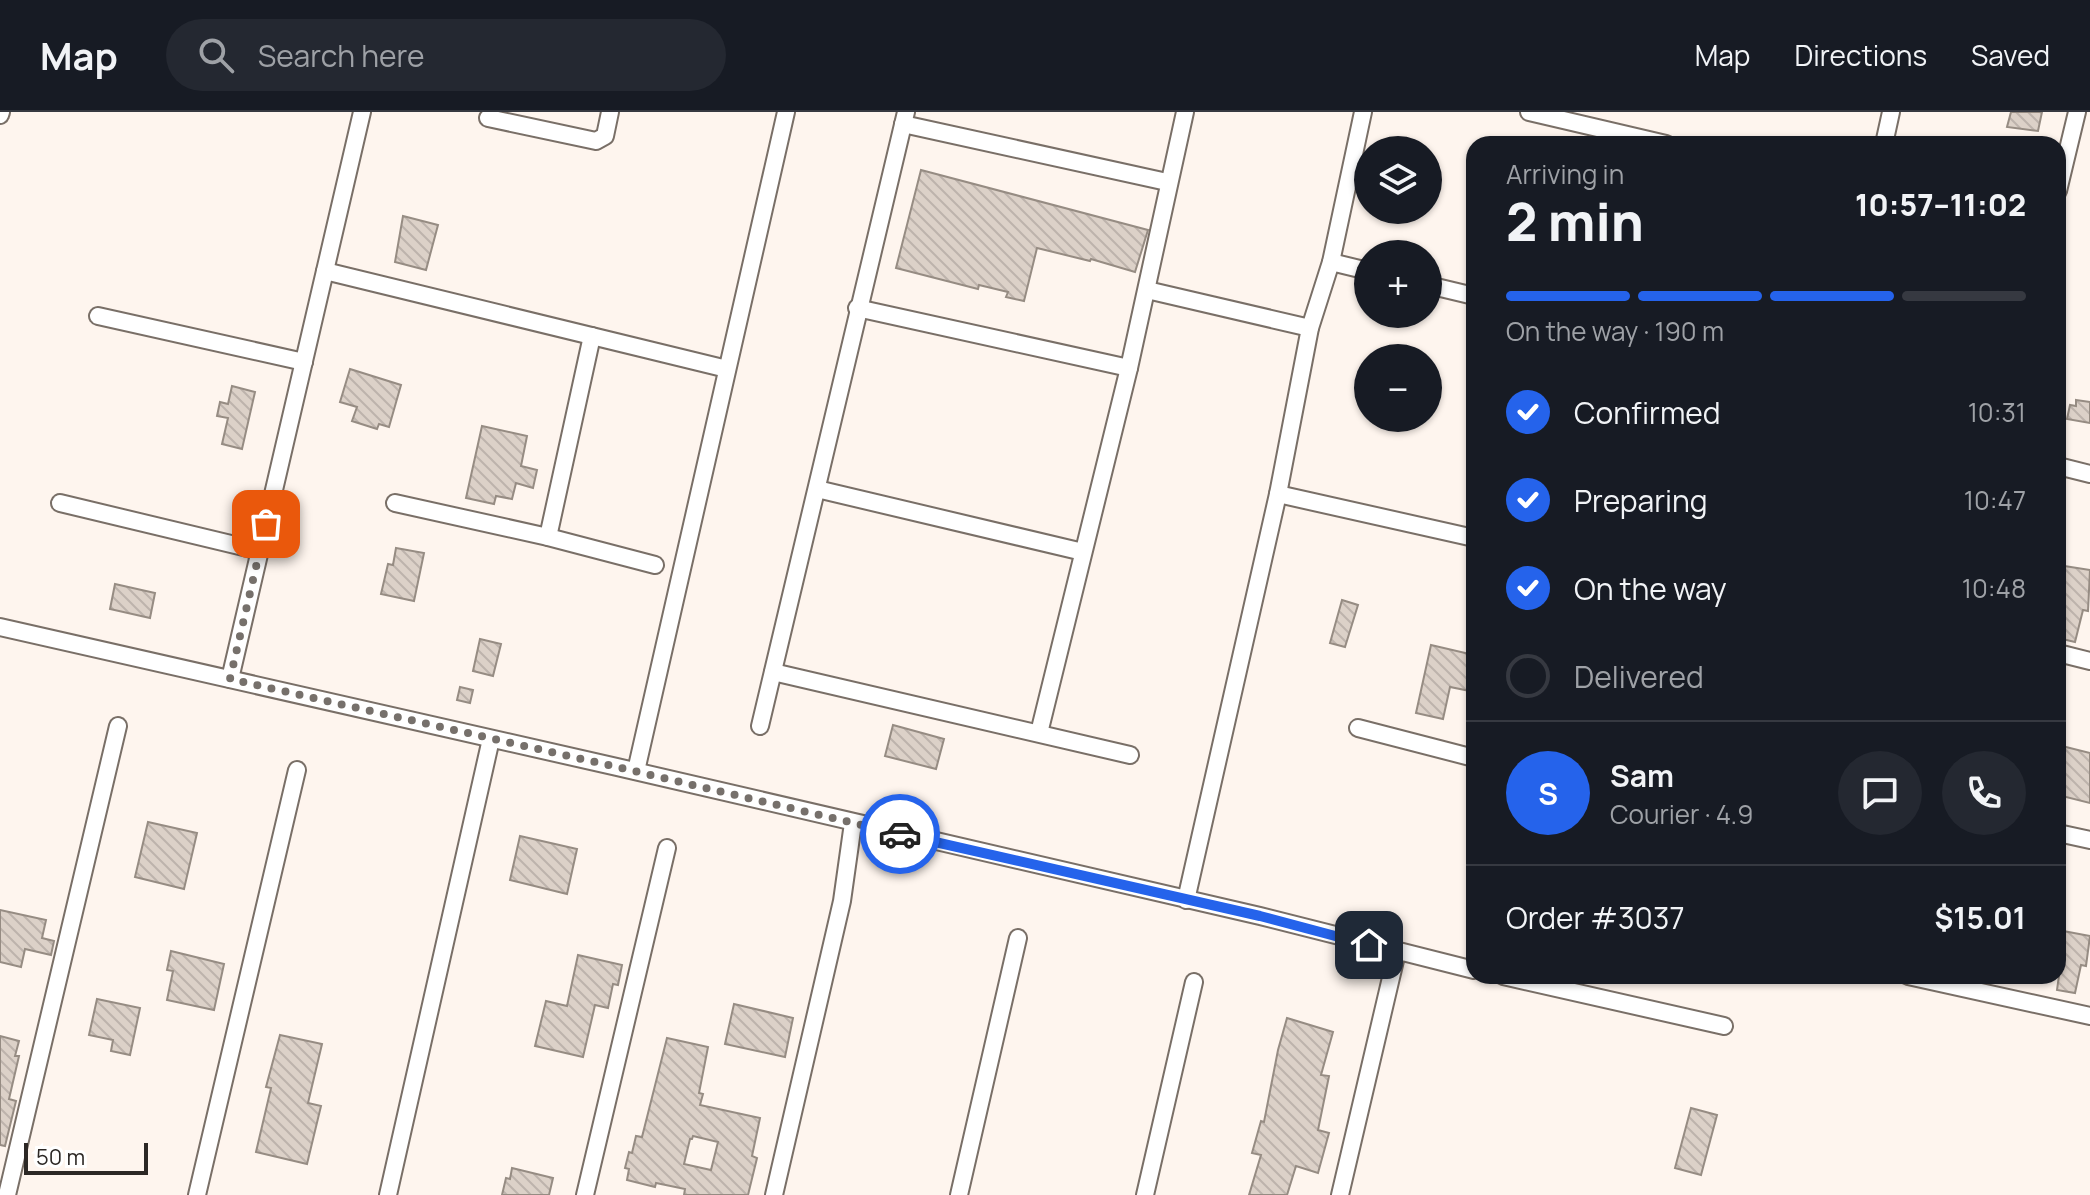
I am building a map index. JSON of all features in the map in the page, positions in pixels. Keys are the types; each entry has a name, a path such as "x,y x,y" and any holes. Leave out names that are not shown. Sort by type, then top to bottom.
{"street":[{"path":"230,679 362,112"},
{"path":"488,118 596,141 605,136 610,112"},
{"path":"636,771 786,112"},
{"path":"1039,733 1129,368 1167,182 1185,112"},
{"path":"1186,900 1278,494 1310,328 1331,262 1363,112"},
{"path":"1529,112 1632,136"},
{"path":"1886,136 1891,112"},
{"path":"2066,158 2077,112"},
{"path":"760,726 857,308 872,261 905,118 1167,182"},
{"path":"1331,262 1354,268"},
{"path":"325,271 727,369"},
{"path":"1442,288 1466,294"},
{"path":"1147,290 1310,328"},
{"path":"857,308 1129,368"},
{"path":"98,316 304,362"},
{"path":"548,537 592,336"},
{"path":"2066,468 2090,474"},
{"path":"817,489 1083,552"},
{"path":"1278,494 1466,536"},
{"path":"60,503 260,551"},
{"path":"395,503 548,537 655,565"},
{"path":"0,627 1260,916 1466,968"},
{"path":"2066,655 2090,661"},
{"path":"773,672 1130,755"},
{"path":"7,1195 118,726"},
{"path":"1358,728 1466,756"},
{"path":"388,1195 491,739"},
{"path":"197,1195 297,770"},
{"path":"774,1195 842,901 853,823"},
{"path":"2066,835 2090,840"},
{"path":"585,1195 667,848"},
{"path":"959,1195 1018,938"},
{"path":"1340,1195 1397,952"},
{"path":"1145,1195 1194,982"},
{"path":"1538,984 1724,1026"},
{"path":"1944,984 2090,1016"}],"building":[{"path":"2011,112 2042,112 2038,131 2007,127"},
{"path":"921,170 1148,230 1135,272 1037,248 1024,301 1006,297 1008,292 979,285 978,289 896,268"},
{"path":"403,216 438,225 426,270 395,262"},
{"path":"350,369 401,385 389,427 379,424 377,429 352,421 357,407 340,402"},
{"path":"232,386 255,392 242,449 222,444 228,418 217,416 220,402 228,404"},
{"path":"2076,400 2090,402 2090,423 2067,419 2070,405 2076,406"},
{"path":"482,426 527,436 521,466 537,470 533,488 516,483 512,499 496,496 494,504 466,498"},
{"path":"396,548 424,553 414,601 381,594 388,564 393,565"},
{"path":"2066,566 2090,570 2088,611 2083,610 2075,642 2066,640"},
{"path":"115,584 155,593 150,618 110,609"},
{"path":"1342,600 1358,605 1345,647 1330,643"},
{"path":"480,639 501,644 493,676 473,671"},
{"path":"1431,645 1466,653 1466,690 1450,687 1443,719 1416,713"},
{"path":"460,687 473,690 470,703 457,700"},
{"path":"893,725 944,739 936,769 885,756"},
{"path":"2066,747 2090,753 2090,803 2066,797"},
{"path":"148,822 197,833 184,889 135,877"},
{"path":"520,836 577,849 567,894 510,880"},
{"path":"0,910 46,920 42,938 54,941 51,955 25,949 21,967 0,962"},
{"path":"2066,932 2090,936 2086,966 2081,965 2075,993 2057,990 2058,984 2066,984"},
{"path":"171,951 224,964 214,1010 167,1000 173,971 167,970"},
{"path":"578,955 622,965 618,985 613,984 608,1008 595,1005 583,1057 535,1046 546,1001 567,1006"},
{"path":"97,999 140,1008 130,1055 111,1051 113,1040 89,1035"},
{"path":"734,1004 793,1018 785,1057 725,1044"},
{"path":"1287,1018 1333,1032 1321,1075 1329,1076 1318,1130 1329,1133 1318,1173 1296,1166 1287,1195 1249,1195 1261,1155 1252,1153 1261,1121 1264,1122"},
{"path":"280,1035 322,1044 308,1103 321,1106 307,1164 256,1152 271,1088 266,1087"},
{"path":"0,1036 19,1041 15,1056 19,1056 9,1099 16,1101 5,1146 0,1145"},
{"path":"667,1038 708,1047 699,1093 703,1094 700,1105 760,1118 752,1156 757,1158 748,1195 684,1195 685,1189 656,1183 655,1187 627,1180 629,1169 625,1168 629,1152 632,1153 636,1136 642,1137","holes":["693,1136 718,1142 711,1170 684,1164"]},
{"path":"1691,1108 1717,1115 1701,1175 1675,1168"},
{"path":"512,1168 553,1178 549,1195 502,1195"}],"way so far":[{"path":"266,524 230,679 900,834"}],"route":[{"path":"900,834 1260,916 1369,945"}]}
